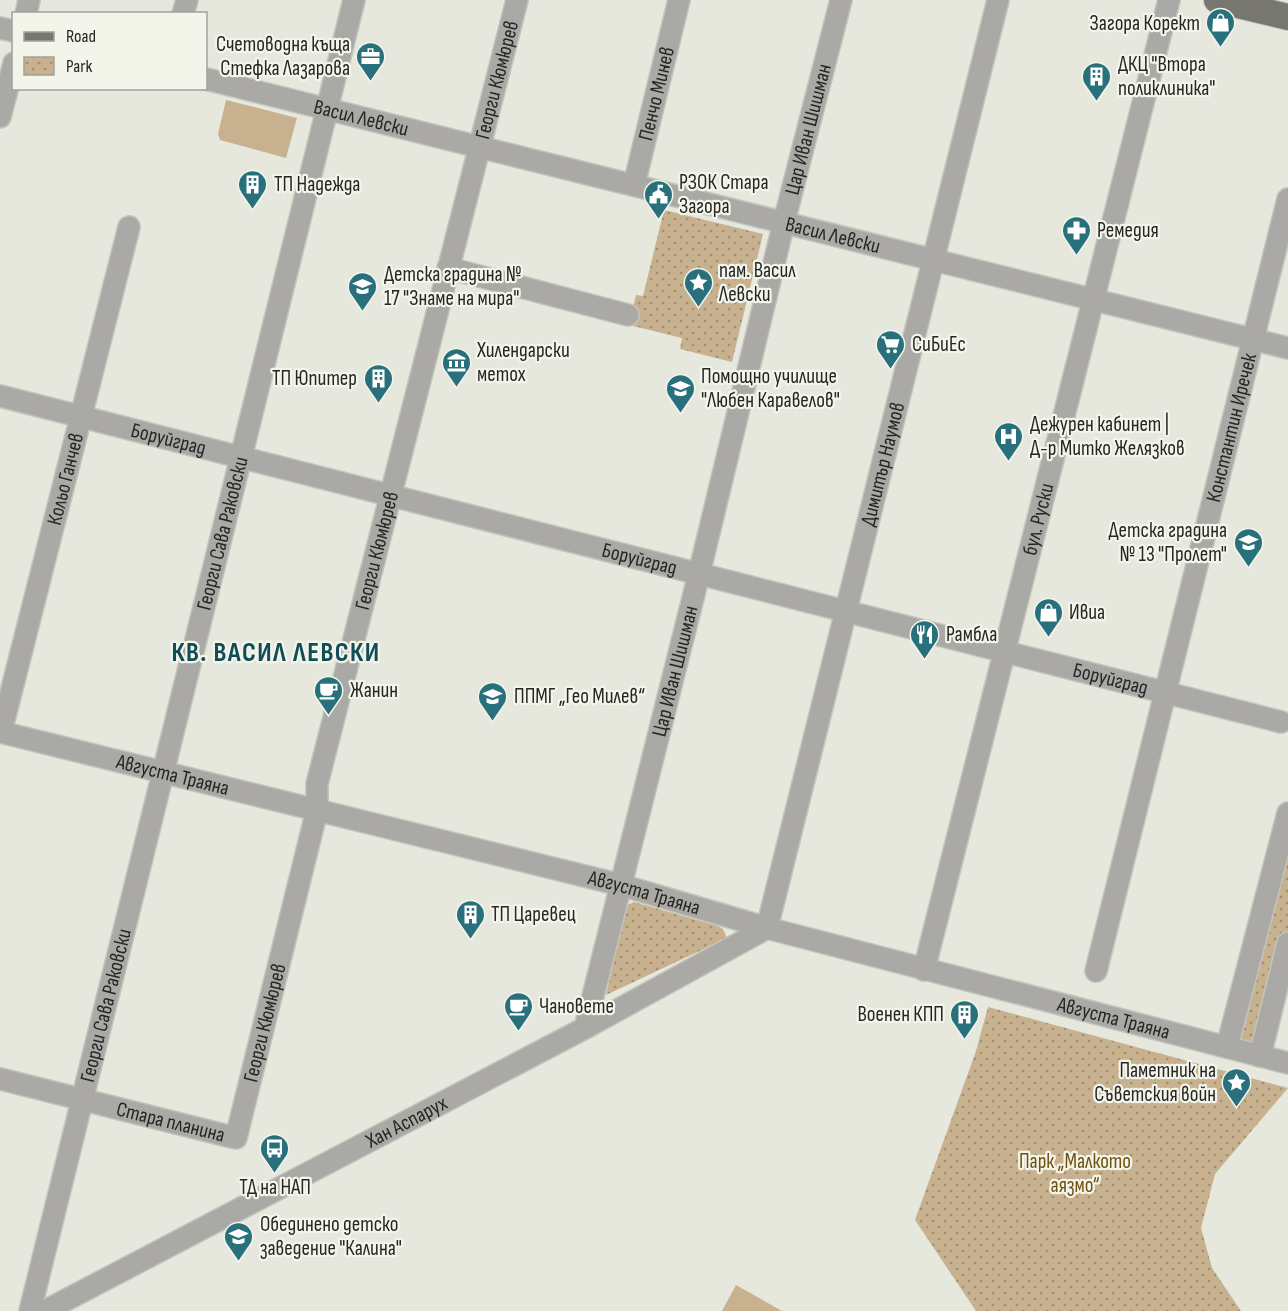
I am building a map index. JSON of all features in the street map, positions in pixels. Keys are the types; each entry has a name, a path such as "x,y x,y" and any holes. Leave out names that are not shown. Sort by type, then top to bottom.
{"main road":[{"path":"1217,0 1288,17"}],"street":[{"name":"Георги Сава Раковски","path":"30,1311 354,0"},
{"name":"Георги Кюмюрев","path":"236,1138 316,810 317,784 517,0"},
{"name":"Пенчо Минев","path":"634,185 679,0"},
{"name":"Цар Иван Шишман","path":"585,1028 841,0"},
{"name":"Димитър Наумов","path":"766,928 998,0"},
{"name":"бул. Руски","path":"924,970 1170,0"},
{"path":"0,117 12,71"},
{"name":"Васил Левски","path":"207,79 1288,348"},
{"name":"Константин Иречек","path":"1096,970 1288,199"},
{"name":"Кольо Ганчев","path":"1,732 129,227"},
{"path":"448,268 628,315"},
{"name":"Боруйград","path":"0,396 1281,722"},
{"name":"Августа Траяна","path":"1,732 621,885 766,928 1288,1063"},
{"path":"1227,1047 1288,813"},
{"name":"Хан Аспарух","path":"45,1311 585,1028 766,928"},
{"path":"1260,1056 1288,943"},
{"name":"Стара планина","path":"0,1079 236,1138"}],"green space":[{"path":"226,100 297,118 286,158 220,140 218,134"},
{"path":"664,210 763,234 732,362 680,349 682,338 629,325 636,295 643,296"},
{"path":"1288,813 1288,943 1260,1056 1227,1047"},
{"path":"634,902 718,926 723,929 727,938 606,995 625,908"},
{"name":"Парк „Малкото аязмо“","path":"988,1007 1288,1088 1215,1174 1201,1228 1212,1268 1241,1311 976,1311 915,1220 976,1051"},
{"path":"736,1285 782,1311 722,1311"}],"place":[{"name":"Загора Корект","path":"1221,48"},
{"name":"Счетоводна къща Стефка Лазарова","path":"371,82"},
{"name":"ДКЦ \"Втора поликлиника\"","path":"1097,102"},
{"name":"ТП Надежда","path":"253,210"},
{"name":"РЗОК Стара Загора","path":"658,220"},
{"name":"Ремедия","path":"1076,256"},
{"name":"пам. Васил Левски","path":"698,308"},
{"name":"Детска градина № 17 \"Знаме на мира\"","path":"363,312"},
{"name":"СиБиЕс","path":"891,370"},
{"name":"Хилендарски метох","path":"456,388"},
{"name":"ТП Юпитер","path":"378,404"},
{"name":"Помощно училище \"Любен Каравелов\"","path":"680,414"},
{"name":"Дежурен кабинет | Д-р Митко Желязков","path":"1009,462"},
{"name":"Детска градина № 13 \"Пролет\"","path":"1248,568"},
{"name":"Ивиа","path":"1048,638"},
{"name":"Рамбла","path":"925,660"},
{"name":"Жанин","path":"329,716"},
{"name":"ППМГ „Гео Милев“","path":"493,722"},
{"name":"ТП Царевец","path":"470,940"},
{"name":"Чановете","path":"518,1032"},
{"name":"Военен КПП","path":"965,1040"},
{"name":"Паметник на Съветския войн","path":"1237,1108"},
{"name":"ТД на НАП","path":"275,1174"},
{"name":"Обединено детско заведение \"Калина\"","path":"239,1262"}],"district":[{"name":"КВ. ВАСИЛ ЛЕВСКИ","path":"276,653"}]}
